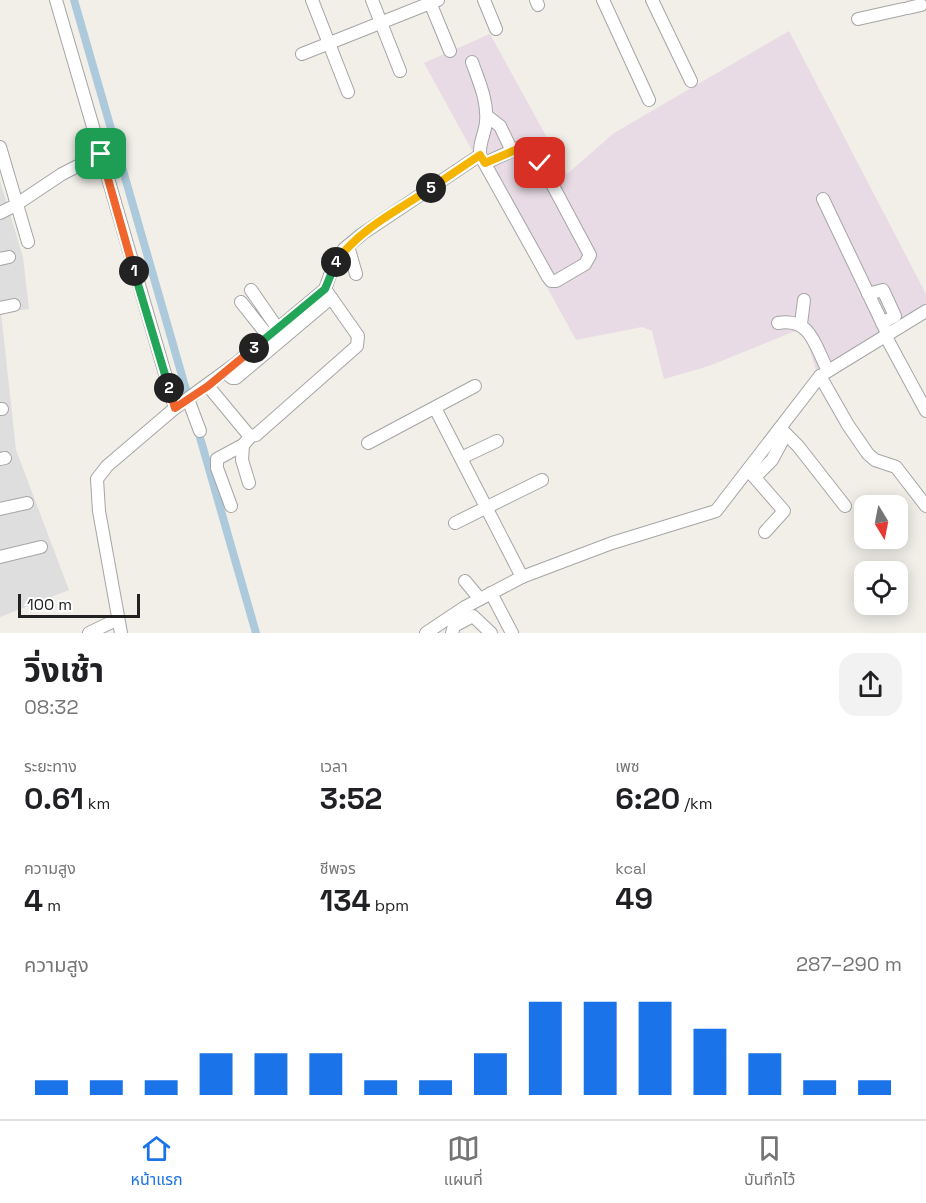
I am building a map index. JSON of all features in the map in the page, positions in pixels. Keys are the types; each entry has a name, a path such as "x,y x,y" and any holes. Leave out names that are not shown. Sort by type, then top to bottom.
{"street":[{"path":"56,0 101,154 182,403 200,430"},
{"path":"312,0 348,92"},
{"path":"372,0 400,71"},
{"path":"484,0 496,29"},
{"path":"603,0 649,100"},
{"path":"652,0 691,81"},
{"path":"302,54 433,1 450,51"},
{"path":"858,19 921,5"},
{"path":"225,372 232,378 236,378 328,294 334,264 348,246 483,159 527,145 542,166 590,255 585,264 556,281 551,281 548,277 483,159 486,105 472,62"},
{"path":"486,116 500,126 512,151"},
{"path":"0,147 14,205 28,242"},
{"path":"0,213 62,174 101,154"},
{"path":"823,199 885,331 926,411"},
{"path":"348,246 356,274"},
{"path":"251,290 273,333"},
{"path":"121,633 99,511 97,479 107,466 182,403 208,386 273,333 328,294"},
{"path":"231,506 217,459 256,435 357,346 358,336 328,294"},
{"path":"801,324 804,300"},
{"path":"241,302 273,333"},
{"path":"0,308 14,305"},
{"path":"426,633 485,596 522,577 612,543 716,511 752,474 824,373 885,331 926,311"},
{"path":"778,323 790,321 807,328 824,373 848,425 868,454 875,460 896,467 926,506"},
{"path":"208,386 247,441"},
{"path":"368,443 475,386"},
{"path":"435,408 522,577"},
{"path":"783,431 845,506"},
{"path":"247,441 242,460 249,483"},
{"path":"461,458 497,441"},
{"path":"752,474 784,511 765,532"},
{"path":"455,523 542,480"},
{"path":"0,509 27,503"},
{"path":"0,557 41,547"},
{"path":"465,581 485,596 512,633"},
{"path":"452,633 454,626 474,616 491,633"},
{"path":"89,633 118,619"}],"shaded area":[{"path":"789,31 926,294 926,306 816,370 803,328 709,366 664,379 652,331 642,327 576,340 424,63 490,34 567,174 614,133"},
{"path":"0,181 23,257 29,309 1,313 16,450 69,590 0,617"}],"waterway":[{"path":"74,0 189,400"},
{"path":"197,427 256,633"}],"route":[{"path":"101,154 175,408 208,386 325,289 334,264 344,249 362,234 458,169 480,155 485,163 525,145 540,163"}]}
